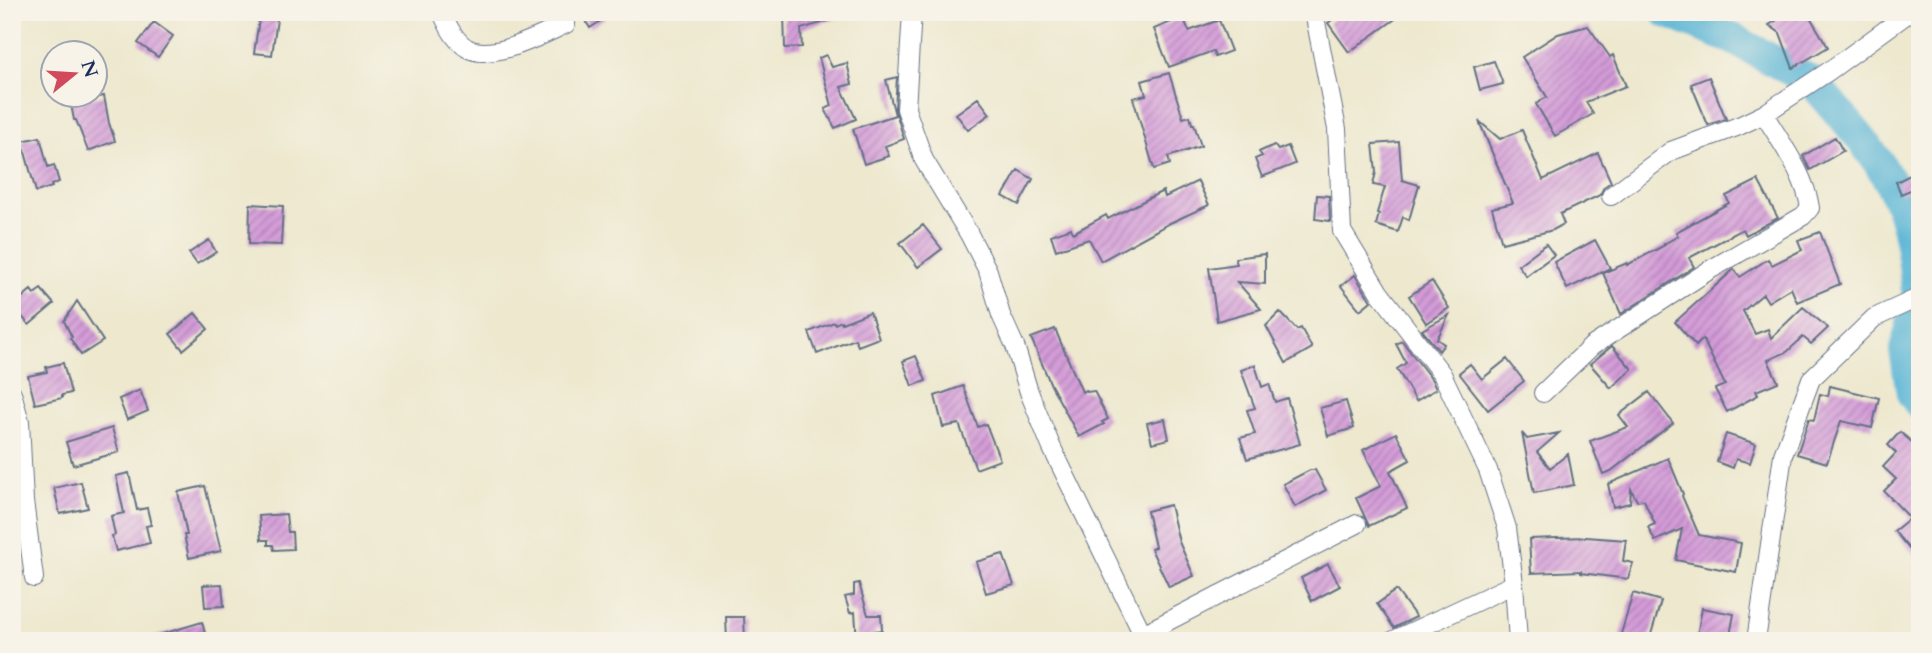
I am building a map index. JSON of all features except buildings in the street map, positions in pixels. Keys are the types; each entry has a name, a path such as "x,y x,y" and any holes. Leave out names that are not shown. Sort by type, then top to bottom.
{"street":[{"path":"442,12 448,29 466,48 484,53 525,42 566,24"},
{"path":"912,12 906,109 924,160 988,271 1001,315 1051,446 1145,637 1357,524"},
{"path":"1314,12 1337,129 1342,231 1378,292 1442,374 1488,470 1507,528 1518,641"},
{"path":"1611,195 1671,151 1765,114 1910,12"},
{"path":"1543,393 1592,346 1811,208 1808,195 1765,114"},
{"path":"1756,641 1783,454 1811,379 1874,318 1920,297"},
{"path":"12,393 20,422 24,501 34,578"},
{"path":"1392,641 1514,584"}],"waterway":[{"path":"1666,12 1733,39 1807,79"},
{"path":"1817,87 1871,151 1892,185 1909,234 1917,290"},
{"path":"1917,306 1905,350 1912,393 1920,404"}]}
